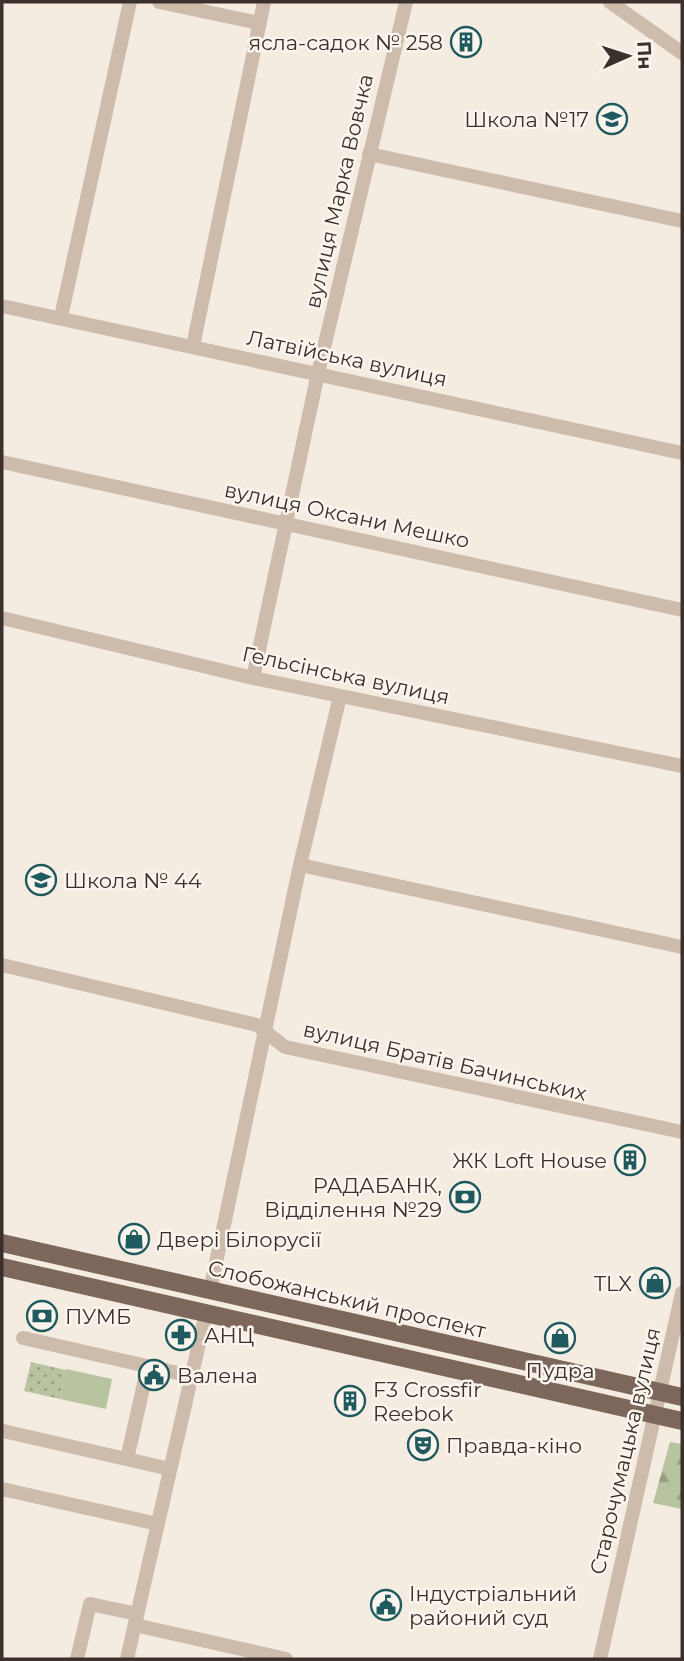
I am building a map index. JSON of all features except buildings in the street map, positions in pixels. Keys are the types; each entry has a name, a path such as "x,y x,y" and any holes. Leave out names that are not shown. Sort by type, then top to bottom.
{"main road":[{"name":"Слобожанський проспект","path":"2,1243 682,1397"},
{"name":"Слобожанський проспект","path":"2,1267 682,1421"}],"street":[{"path":"61,317 130,2"},
{"path":"159,2 259,23"},
{"path":"193,346 264,2"},
{"name":"вулиця Марка Вовчка","path":"253,678 318,373 406,2"},
{"path":"610,2 682,53"},
{"path":"369,154 682,221"},
{"name":"Латвійська вулиця","path":"2,306 682,453"},
{"name":"вулиця Оксани Мешко","path":"2,462 682,610"},
{"name":"Гельсінська вулиця","path":"2,618 253,678 682,766"},
{"path":"210,1291 300,865 340,696"},
{"path":"300,865 682,947"},
{"name":"вулиця Братів Бачинських","path":"2,965 257,1025 265,1034 285,1046 611,1119 682,1132"},
{"name":"Старочумацька вулиця","path":"600,1659 682,1293"},
{"path":"127,1659 206,1313"},
{"path":"23,1338 191,1376"},
{"path":"127,1459 148,1366"},
{"path":"4,1431 170,1469"},
{"path":"2,1489 158,1524"},
{"path":"77,1659 90,1604 286,1659"}],"green space":[{"path":"31,1362 66,1370 60,1399 24,1391"},
{"path":"66,1369 112,1379 106,1409 60,1399"},
{"path":"670,1442 682,1444 682,1509 653,1503"}],"place":[{"name":"ясла-садок № 258","path":"466,42"},
{"name":"Школа №17","path":"612,119"},
{"name":"Школа № 44","path":"41,880"},
{"name":"ЖК Loft House","path":"630,1160"},
{"name":"РАДАБАНК, Відділення №29","path":"465,1197"},
{"name":"Двері Білорусії","path":"134,1239"},
{"name":"TLX","path":"655,1283"},
{"name":"ПУМБ","path":"42,1316"},
{"name":"АНЦ","path":"181,1335"},
{"name":"Пудра","path":"560,1338"},
{"name":"Валена","path":"154,1375"},
{"name":"F3 Crossfir Reebok","path":"350,1401"},
{"name":"Правда-кіно","path":"423,1445"},
{"name":"Індустріальний районий суд","path":"386,1605"}]}
